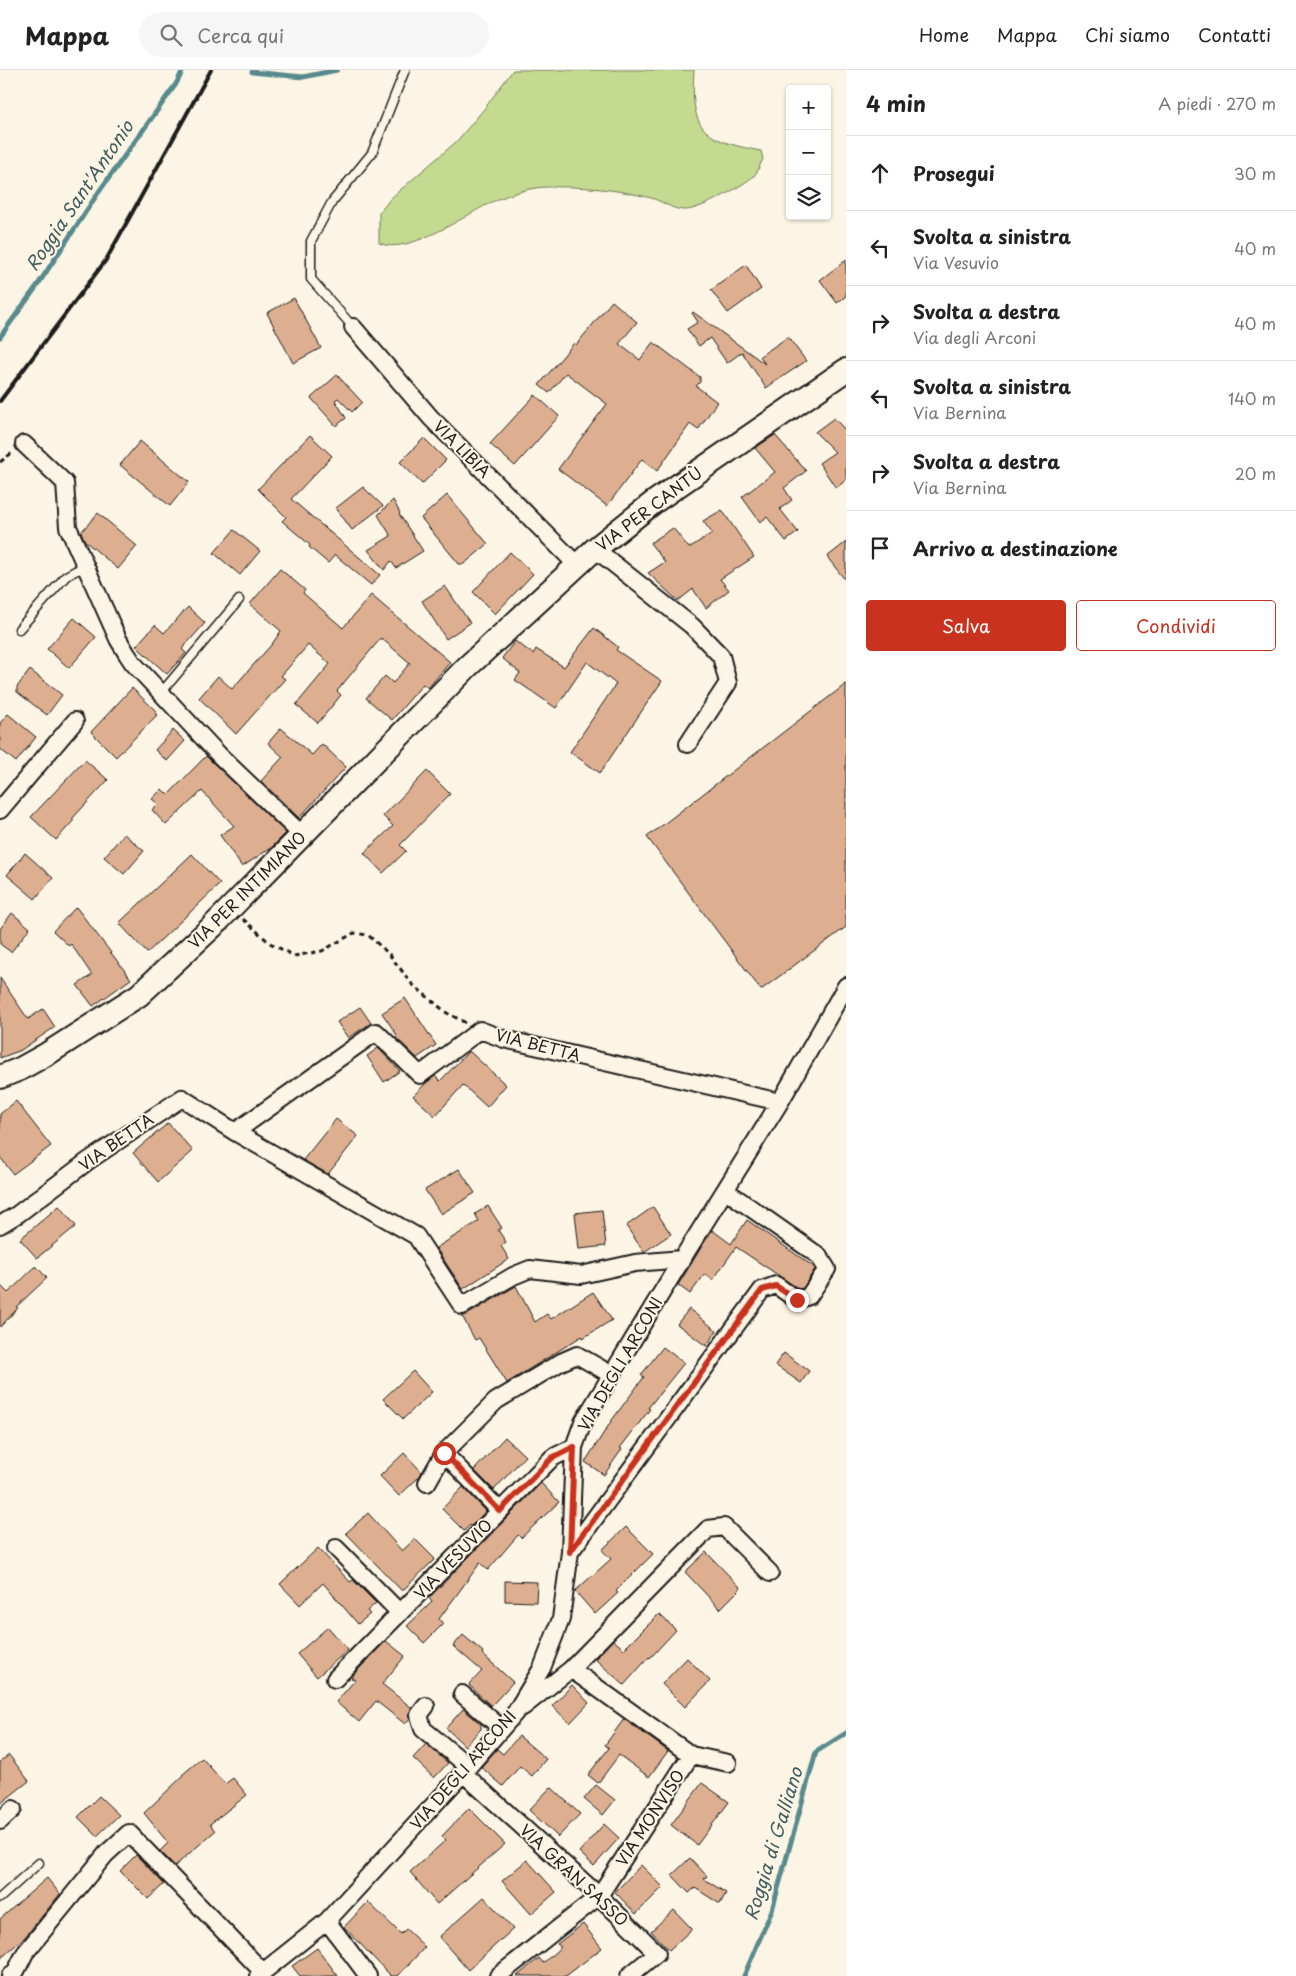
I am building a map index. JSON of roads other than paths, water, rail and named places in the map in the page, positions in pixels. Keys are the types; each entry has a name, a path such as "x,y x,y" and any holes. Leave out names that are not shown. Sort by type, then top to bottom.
{"street":[{"name":"VIA LIBIA","path":"353,327 431,418 529,514 577,565"},
{"name":"VIA PER CANTÙ","path":"467,667 595,549 654,502 846,370"},
{"path":"24,444 65,484 68,527 126,654 220,756 302,836"},
{"path":"595,549 692,626 721,656 728,683 688,744"},
{"name":"VIA PER INTIMIANO","path":"0,1077 20,1069 47,1054 139,995 302,836 467,667"},
{"path":"0,810 75,721"},
{"name":"VIA DEGLI ARCONI","path":"261,1974 327,1921 465,1770 515,1712 542,1668 561,1620 570,1552 574,1447 583,1422 780,1102 846,986"},
{"name":"VIA BETTA","path":"235,1132 376,1032 420,1075 480,1030 504,1038 780,1102"},
{"name":"VIA BETTA","path":"0,1225 18,1214 88,1161 182,1098 235,1132 416,1236 462,1306 513,1276 530,1269 581,1275 635,1263 682,1259"},
{"path":"570,1552 762,1290 776,1286 797,1300 809,1296 827,1269 819,1256 725,1190"},
{"path":"427,1483 444,1453 496,1401 561,1362 577,1356 612,1375"},
{"name":"VIA VESUVIO","path":"336,1679 552,1458 574,1447"},
{"path":"444,1453 500,1511"},
{"path":"515,1712 572,1669 708,1529 724,1528 770,1574"},
{"name":"VIA VESUVIO","path":"336,1548 400,1613"},
{"name":"VIA MONVISO","path":"498,1976 599,1896 691,1755 572,1669"},
{"path":"462,1694 501,1728"},
{"name":"VIA GRAN SASSO","path":"426,1706 419,1714 423,1729 657,1953 630,1976"},
{"path":"691,1755 728,1763"},
{"path":"0,1820 13,1809"},
{"path":"10,1976 16,1971 25,1953 106,1854 129,1832 261,1974"},
{"path":"327,1921 368,1976"}],"lane":[{"path":"353,327 311,279 311,241 332,202 372,153 405,70"},
{"path":"19,629 66,576 77,570 87,569"},
{"path":"161,693 239,600"},
{"path":"0,1898 39,1862"}],"waterway":[{"name":"Roggia Sant'Antonio","path":"0,337 37,286 98,193 176,84 183,70"},
{"name":"Roggia Sant'Antonio","path":"252,72 303,77 337,70"},
{"name":"Roggia di Galliano","path":"744,1976 772,1910 816,1752 846,1733"}],"railway":[{"path":"0,401 106,260 211,70"}]}
